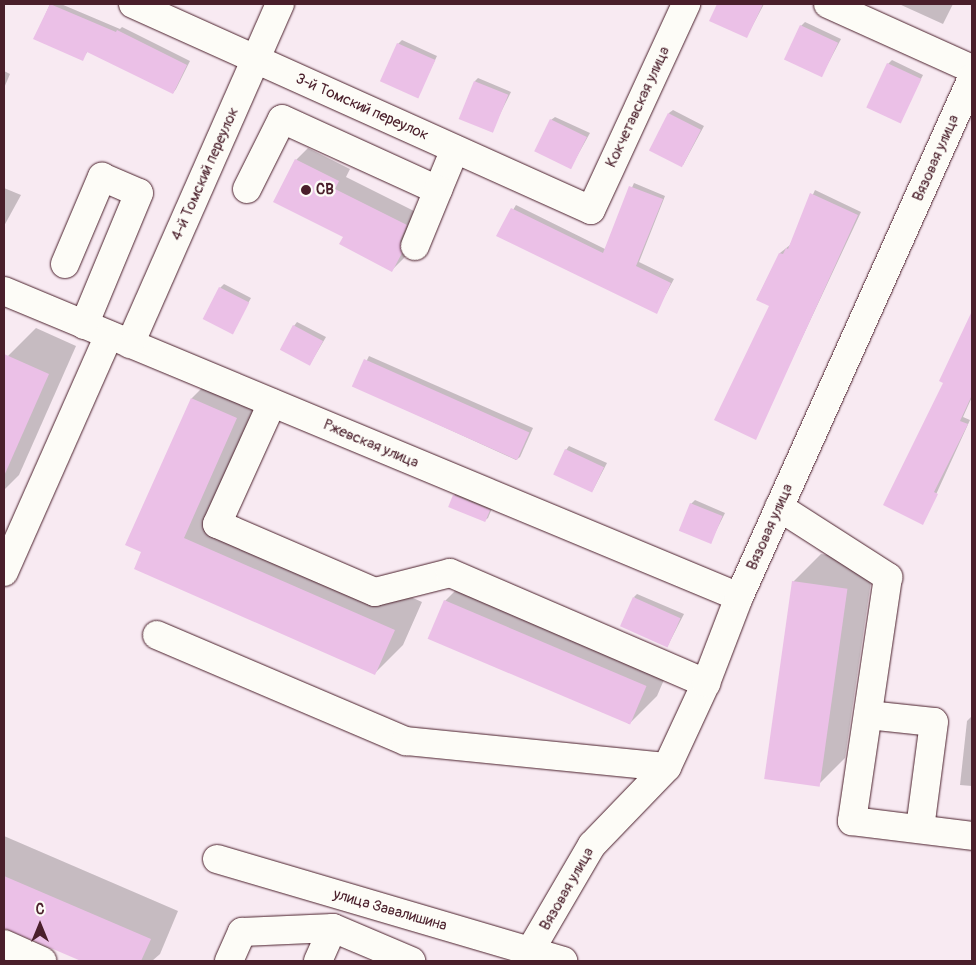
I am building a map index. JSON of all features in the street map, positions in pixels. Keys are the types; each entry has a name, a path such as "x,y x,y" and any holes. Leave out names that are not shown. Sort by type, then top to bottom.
{"street":[{"name":"3-й Томский переулок","path":"133,4 591,210"},
{"name":"4-й Томский переулок","path":"7,556 119,340 256,59 280,4"},
{"name":"Кокчетавская улица","path":"591,210 686,4"},
{"path":"828,4 972,68"},
{"name":"Вязовая улица","path":"530,951 592,845 667,767 706,683 739,597 972,78"},
{"path":"247,189 282,120 438,190"},
{"path":"415,246 455,149"},
{"path":"65,264 102,177 139,193 84,325"},
{"name":"Ржевская улица","path":"6,297 84,325 739,597"},
{"path":"272,403 216,524 375,592 450,573 706,683"},
{"path":"779,507 888,577 852,821 972,836"},
{"path":"157,635 406,741 667,767"},
{"path":"868,715 934,722 920,829"},
{"name":"улица Завалишина","path":"217,859 563,961"},
{"path":"318,961 333,928"},
{"path":"230,961 242,932 333,928 411,961"},
{"path":"4,944 42,961"}],"building":[{"path":"50,4 116,32 117,30 187,65 173,94 87,52 83,61 33,39"},
{"path":"717,4 763,4 747,38 709,21"},
{"path":"800,25 838,43 822,77 784,59"},
{"path":"397,43 435,60 418,98 380,81"},
{"path":"887,63 921,79 901,123 866,107"},
{"path":"474,81 508,95 493,133 459,119"},
{"path":"668,113 701,130 682,167 649,150"},
{"path":"550,119 587,137 571,169 534,151"},
{"path":"295,159 339,181 335,189 407,225 400,241 402,253 392,272 339,244 343,237 273,202"},
{"path":"629,186 663,199 636,266 671,283 657,314 496,236 511,208 603,253"},
{"path":"810,193 858,215 756,440 714,420 769,306 756,300 779,253 783,254 786,248 788,249"},
{"path":"219,287 249,302 233,335 203,319"},
{"path":"972,311 972,395 960,421 968,424 934,492 938,494 923,525 883,505 943,383 939,381"},
{"path":"293,325 323,341 310,366 280,350"},
{"path":"4,354 49,374 4,476"},
{"path":"364,359 529,433 517,460 352,386"},
{"path":"191,398 237,418 184,538 395,630 375,675 134,569 141,552 125,545"},
{"path":"565,449 604,467 592,493 553,474"},
{"path":"453,495 490,510 485,522 448,507"},
{"path":"690,503 722,516 711,544 679,531"},
{"path":"792,581 847,589 820,787 764,779"},
{"path":"633,597 681,618 667,647 620,626"},
{"path":"444,600 647,686 630,725 428,639"},
{"path":"4,876 151,939 141,961 81,961 4,928"}],"place":[{"name":"СВ","path":"306,190"}]}
